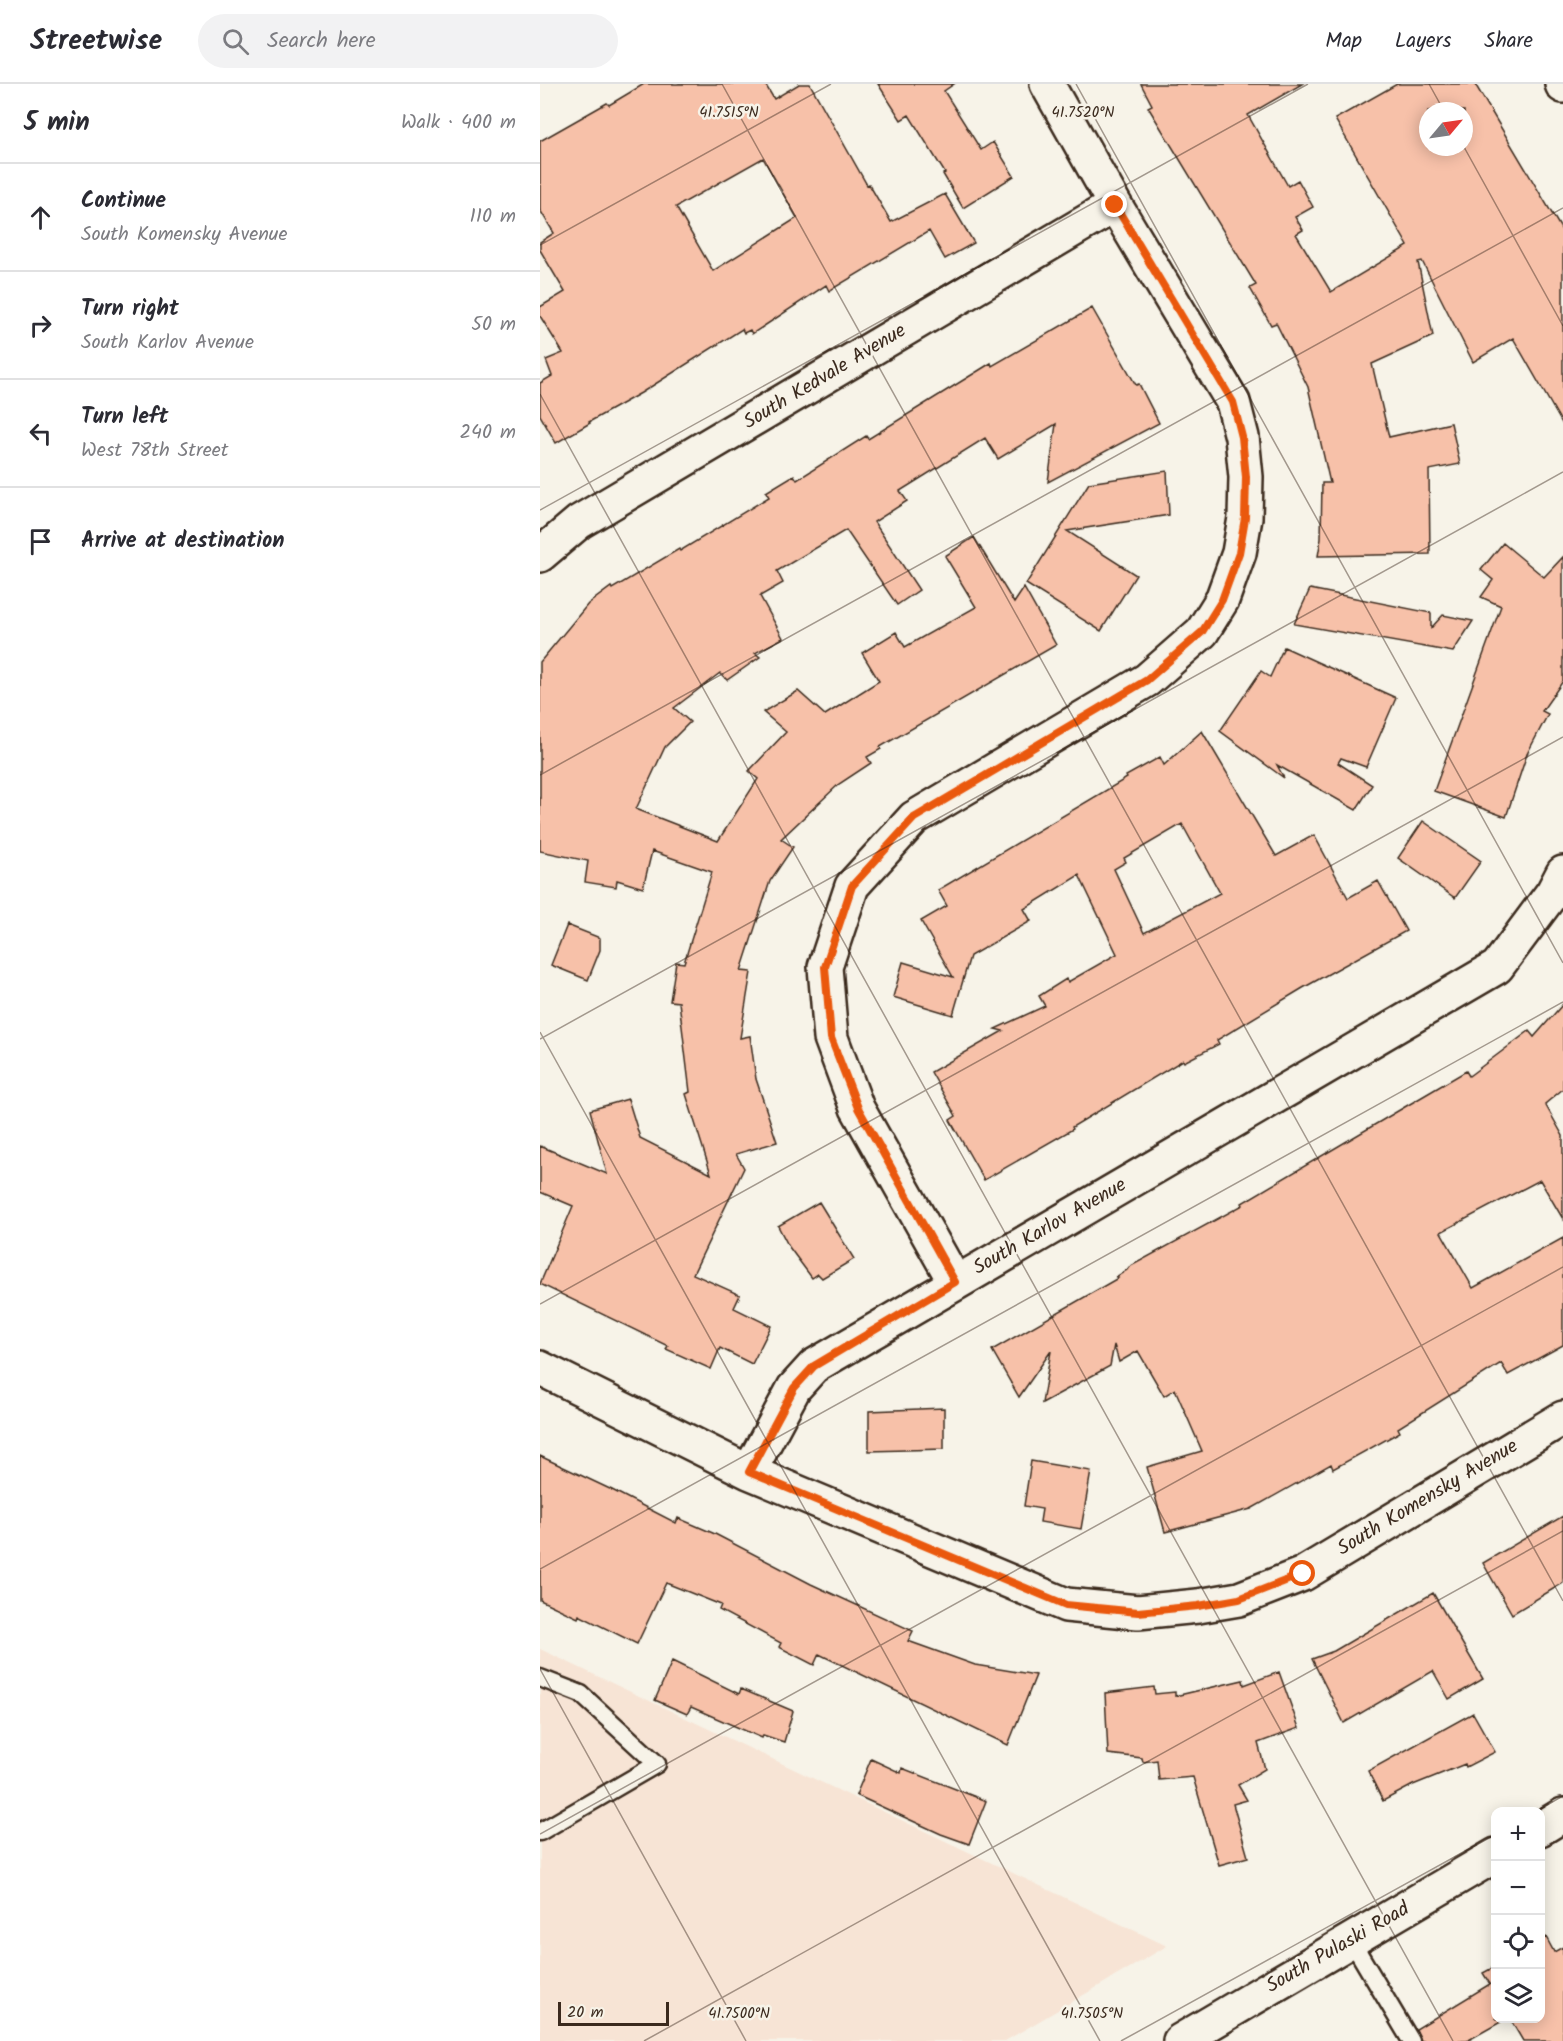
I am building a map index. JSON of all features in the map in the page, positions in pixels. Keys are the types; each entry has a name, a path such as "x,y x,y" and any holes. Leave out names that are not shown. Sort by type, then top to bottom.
{"street":[{"path":"955,1282 858,1108 831,1038 825,967 852,886 914,818 1147,680 1202,632 1222,600 1239,553 1245,518 1246,477 1242,437 1233,402 1115,205 1047,84"},
{"name":"South Kedvale Avenue","path":"540,555 579,522 1115,205"},
{"name":"South Karlov Avenue","path":"749,1472 794,1388 814,1366 1497,967 1553,892 1563,873"},
{"path":"540,1368 749,1472"},
{"name":"South Komensky Avenue","path":"749,1472 1066,1605 1138,1612 1239,1599 1303,1574 1563,1418"},
{"path":"1545,1826 1563,1815"},
{"name":"South Pulaski Road","path":"1180,2041 1491,1858"}],"lane":[{"path":"540,1678 581,1694 657,1764 540,1832"},
{"path":"1351,1940 1411,2041"}],"shaded area":[{"path":"540,1649 1167,1946 1005,2041 540,2041"}],"building":[{"path":"644,84 765,84 774,99 799,84 810,84 867,185 869,184 891,222 945,194 974,243 945,259 929,231 829,291 826,285 752,334 750,330 744,333 742,329 556,443 540,415 540,383 552,376 546,360 563,353 540,316 540,307 565,292 540,250 540,242 554,233 540,210 540,141 607,103 609,105","holes":["763,158 797,218 713,271 676,207"]},
{"path":"878,84 954,84 944,91 981,150 993,142 1014,176 963,208 943,174 945,173 909,115 901,120"},
{"path":"1141,84 1302,84 1248,115 1288,186 1298,180 1313,207 1295,217 1303,230 1296,234 1331,292 1408,246 1335,119 1397,84 1475,84 1563,232 1563,425 1513,338 1473,362 1422,261 1418,262 1433,336 1372,364 1389,437 1451,423 1460,464 1429,470 1430,554 1318,556 1321,539 1322,483 1330,483 1308,387 1276,323 1271,325 1250,288 1256,285 1148,107 1152,105"},
{"path":"1092,308 1136,385 1139,384 1159,423 1048,482 1056,424 998,459 985,438 900,491 907,501 874,522 919,590 897,605 846,530 777,571 783,583 760,596 783,638 755,653 760,657 727,680 720,673 674,708 690,722 665,747 636,809 718,841 758,779 749,771 786,732 763,712 798,691 825,715 879,681 862,653 896,632 905,647 976,607 945,556 974,537 1014,603 1024,588 1056,645 880,747 881,749 867,757 871,763 839,784 781,839 793,847 770,881 741,971 751,972 740,1038 750,1036 756,1079 777,1142 736,1154 744,1168 693,1274 740,1295 734,1308 771,1326 752,1364 720,1348 711,1369 666,1349 668,1346 540,1284 573,1206 540,1192 540,1146 607,1174 590,1110 628,1099 640,1138 711,1174 686,1094 690,1092 679,1002 670,1001 676,962 684,963 712,872 652,851 643,888 617,880 616,887 585,882 588,861 540,851 540,662 588,604 611,587 612,589 679,549 680,551 769,497 766,492 794,475 797,480 866,436 868,439 991,363 992,366"},
{"path":"1167,471 1169,515 1067,531 1136,575 1101,631 1026,584 1089,483"},
{"path":"1503,543 1544,577 1563,557 1563,681 1542,711 1548,714 1527,754 1506,817 1434,791 1501,606 1481,597 1493,580 1481,570"},
{"path":"1310,589 1431,613 1431,628 1443,615 1473,621 1453,652 1294,624"},
{"path":"1284,647 1396,698 1366,767 1341,758 1338,763 1372,785 1356,810 1277,765 1284,778 1220,731 1261,671 1270,677"},
{"path":"1202,731 1276,856 1314,835 1348,898 1378,881 1406,931 1303,988 1217,1040 1219,1044 1184,1062 1183,1060 1072,1127 1073,1129 984,1180 950,1120 956,1116 931,1072 1003,1031 995,1029 1045,1006 1039,996 1066,979 1068,982 1117,954 1079,875 1024,909 1031,921 970,956 953,1015 893,997 903,962 953,977 921,921 947,906 938,890 1160,757 1164,765","holes":["1182,824 1220,893 1144,933 1114,869 1126,862 1124,858"]},
{"path":"1423,821 1481,861 1455,898 1398,858"},
{"path":"567,925 600,938 600,950 588,980 551,965"},
{"path":"1563,1004 1563,1089 1545,1104 1563,1136 1563,1219 1540,1180 1441,1232 1473,1288 1563,1238 1563,1345 1508,1375 1501,1363 1398,1428 1400,1432 1333,1469 1331,1464 1251,1509 1165,1532 1147,1467 1202,1451 1175,1389 1164,1396 1138,1351 1119,1362 1114,1345 1110,1366 1042,1403 1051,1351 1019,1397 992,1350 1118,1278 1116,1277 1129,1267 1243,1205 1242,1203 1466,1071 1469,1076 1529,1031 1534,1037"},
{"path":"819,1202 854,1259 822,1278 818,1274 812,1278 789,1247 778,1226"},
{"path":"944,1408 944,1449 869,1451 869,1411"},
{"path":"540,1456 676,1523 678,1518 715,1534 811,1584 913,1631 908,1641 975,1665 1036,1675 1008,1745 819,1654 814,1665 779,1647 781,1643 719,1610 721,1605 666,1583 637,1644 579,1615 578,1618 540,1600"},
{"path":"1031,1461 1091,1471 1081,1529 1040,1522 1042,1509 1024,1506"},
{"path":"1563,1516 1563,1583 1512,1614 1483,1563"},
{"path":"1433,1593 1483,1679 1449,1699 1433,1671 1344,1723 1312,1659 1334,1651"},
{"path":"672,1661 739,1694 741,1689 793,1711 784,1742 763,1735 762,1738 691,1707 687,1714 655,1700"},
{"path":"1279,1672 1299,1728 1258,1743 1265,1769 1238,1785 1247,1800 1233,1804 1248,1857 1219,1865 1193,1777 1159,1780 1157,1760 1143,1762 1142,1758 1108,1754 1105,1693 1154,1687 1155,1694 1175,1692 1175,1696 1243,1680 1244,1685"},
{"path":"1473,1713 1495,1752 1466,1767 1465,1764 1413,1785 1383,1801 1368,1771"},
{"path":"871,1759 901,1773 902,1768 986,1801 969,1844 941,1834 856,1795"},
{"path":"1545,1938 1554,1952 1563,1947 1563,2041 1523,2041 1512,2023 1545,2023"},
{"path":"1491,1969 1491,2023 1499,2023 1467,2041 1421,2041 1416,2029 1490,1984 1483,1973"}],"route":[{"path":"1115,205 1233,402 1242,437 1246,477 1245,518 1239,553 1222,600 1202,632 1147,680 914,818 852,886 825,967 831,1038 858,1108 955,1282 814,1366 794,1388 749,1472 1066,1605 1138,1612 1198,1606 1239,1599 1303,1574"}]}
